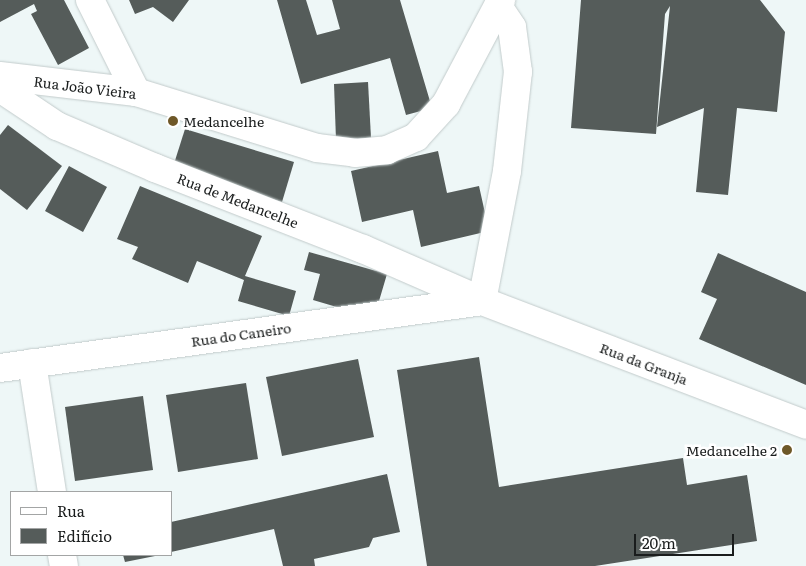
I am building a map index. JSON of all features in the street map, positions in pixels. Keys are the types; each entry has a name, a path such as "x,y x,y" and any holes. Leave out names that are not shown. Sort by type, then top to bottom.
{"street":[{"path":"90,0 136,92"},
{"path":"482,301 507,171 518,72 512,27 500,3"},
{"name":"Rua João Vieira","path":"0,76 136,92 317,148 354,153 387,150 416,136 446,104 500,3"},
{"name":"Rua de Medancelhe","path":"0,88 62,128 482,301"},
{"name":"Rua do Caneiro","path":"0,368 482,301"},
{"name":"Rua da Granja","path":"482,301 806,425"},
{"path":"32,364 52,491"}],"building":[{"path":"0,0 64,0 89,48 58,65 31,14 37,11 34,4 0,22"},
{"path":"129,0 189,0 173,22 153,7 135,14"},
{"path":"277,0 306,0 317,35 340,29 332,0 400,0 432,108 406,115 390,58 301,84"},
{"path":"581,0 760,0 785,32 777,112 737,108 728,195 696,192 704,108 657,127 670,6 665,14 656,134 571,128"},
{"path":"368,82 371,138 336,140 334,84"},
{"path":"8,125 62,166 27,210 0,189 0,135"},
{"path":"185,129 294,162 282,202 172,170"},
{"path":"438,151 447,193 479,186 489,231 421,247 413,210 362,222 351,171"},
{"path":"69,166 107,187 83,232 45,211"},
{"path":"140,186 262,236 245,276 296,291 289,316 238,301 244,280 197,261 188,283 132,259 138,247 117,239"},
{"path":"309,252 387,274 374,318 313,300 320,274 304,270"},
{"path":"718,253 806,292 806,385 699,339 717,299 701,292"},
{"path":"479,357 499,487 683,458 687,485 747,475 757,541 595,566 427,566 397,370"},
{"path":"358,359 374,437 282,456 266,377"},
{"path":"246,383 258,459 178,472 166,395"},
{"path":"143,396 153,470 75,481 65,407"},
{"path":"387,474 400,532 373,538 369,547 314,559 315,566 283,566 274,529 172,552 172,522"},
{"path":"123,556 155,556 125,562"}],"place":[{"name":"Medancelhe","path":"173,121"},
{"name":"Medancelhe 2","path":"787,450"}]}
